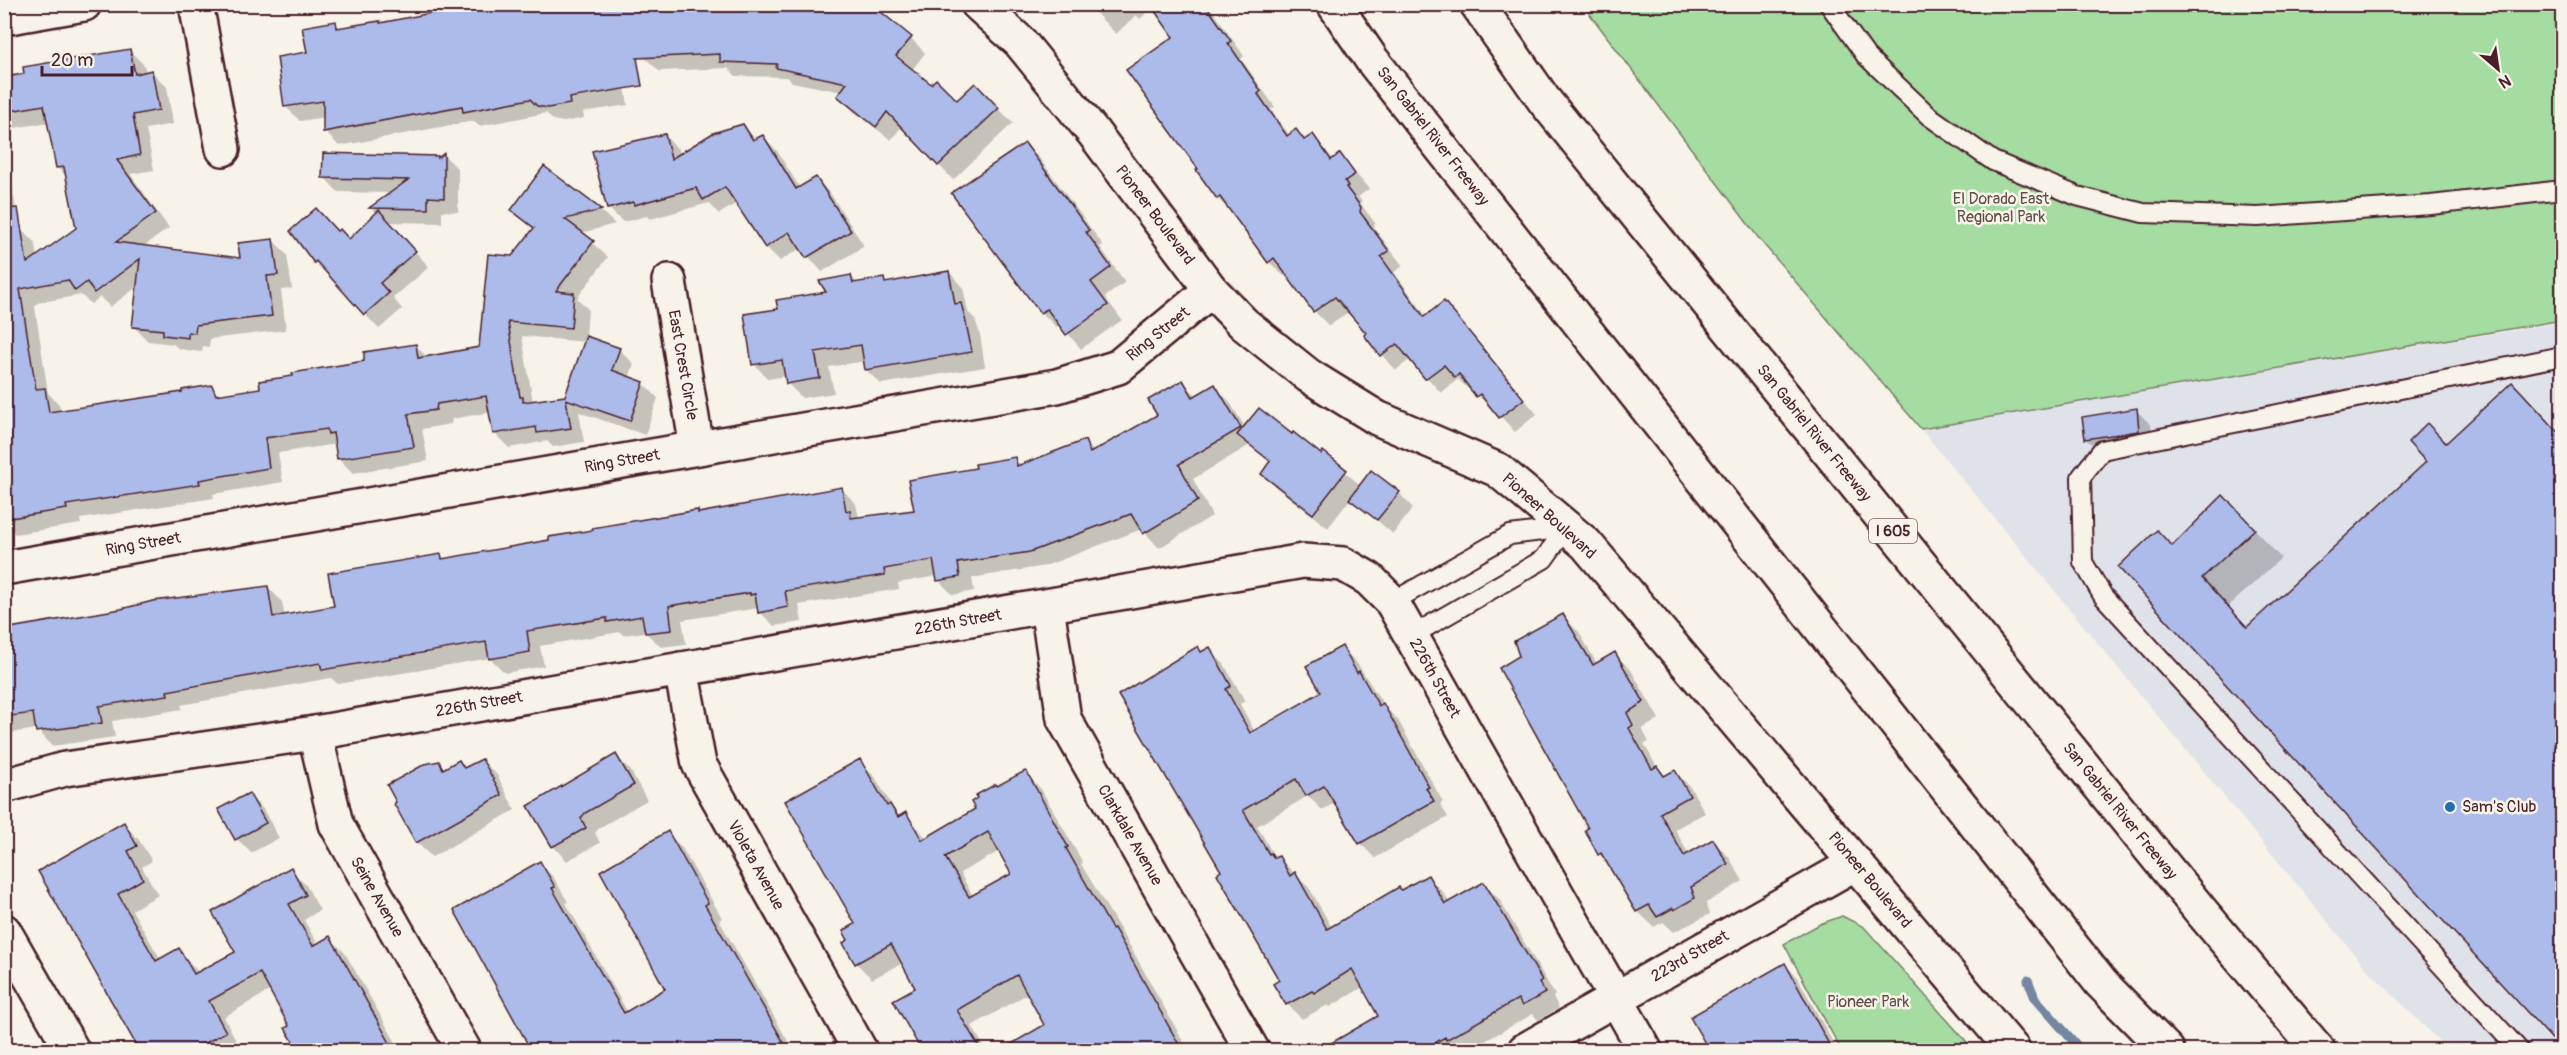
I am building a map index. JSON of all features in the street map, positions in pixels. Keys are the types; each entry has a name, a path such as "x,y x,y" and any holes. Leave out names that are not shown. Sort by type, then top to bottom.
{"main road":[{"path":"4,18 84,4"},
{"path":"196,4 223,149"},
{"name":"Pioneer Boulevard","path":"978,4 1020,42 1094,132 1211,290 1244,324 1309,376 1377,418 1498,470 1586,544 2013,1050"},
{"name":"San Gabriel River Freeway","path":"1334,4 1372,60 2094,973 2167,1050"},
{"name":"San Gabriel River Freeway","path":"1477,4 1544,100 2193,901 2318,1050"},
{"name":"East Crest Circle","path":"669,281 697,448"},
{"name":"Ring Street","path":"4,568 1058,386 1118,367 1211,290"},
{"name":"226th Street","path":"4,786 65,769 315,733 1303,561 1343,564 1369,579 1392,602 1645,1050"},
{"name":"Clarkdale Avenue","path":"1047,607 1064,719 1252,1050"},
{"name":"Violeta Avenue","path":"681,669 699,764 860,1050"},
{"name":"Seine Avenue","path":"315,733 336,824 464,1050"},
{"name":"223rd Street","path":"1525,1050 1856,862"},
{"path":"4,931 72,1050"}],"lane":[{"path":"1829,4 1866,56 1929,116 1993,161 2077,196 2143,213 2258,217 2431,205 2562,190"},
{"path":"2519,1050 2103,596 2083,562 2081,477 2102,450 2562,356"},
{"path":"1392,602 1510,535 1566,528"},
{"path":"1411,636 1544,559 1566,528"}],"shaded area":[{"path":"2562,322 2562,1050 2448,1050 2365,967 1921,429"}],"green space":[{"name":"El Dorado East Regional Park","path":"1583,5 2562,5 2562,320 1921,429 1760,240"},
{"name":"Pioneer Park","path":"1842,916 1864,927 1974,1050 1841,1050 1784,944 1820,924"}],"building":[{"path":"498,4 871,4 912,37 896,56 931,84 936,79 957,100 975,83 999,108 938,166 887,112 876,127 837,96 847,83 776,68 777,64 720,62 720,54 637,58 642,86 569,98 570,104 548,108 537,106 530,99 463,112 462,106 323,132 323,101 284,107 277,57 307,52 302,27 336,21 337,28 380,21 380,23 451,9 452,13"},
{"path":"1150,4 1205,4 1231,41 1228,43 1261,91 1258,94 1287,136 1296,129 1304,140 1313,134 1331,160 1340,153 1355,174 1345,181 1348,186 1346,187 1361,207 1360,212 1389,251 1381,257 1424,317 1444,301 1524,399 1499,418 1480,394 1476,397 1459,374 1455,378 1444,365 1425,379 1397,344 1380,356 1364,335 1366,333 1335,297 1313,312 1274,258 1268,263 1220,197 1217,199 1126,70 1173,37"},
{"path":"130,49 135,74 152,70 159,110 133,115 140,155 117,160 156,213 116,242 240,258 238,243 273,239 278,275 267,276 272,316 196,325 195,333 188,332 188,338 163,335 163,330 132,327 140,259 94,293 87,282 75,291 68,280 20,289 36,389 45,388 49,412 182,392 182,390 212,385 216,395 260,388 259,381 364,361 364,352 416,344 418,358 479,347 488,254 512,256 534,228 511,210 544,166 602,210 565,219 594,241 556,291 574,293 571,328 508,322 520,397 523,397 523,402 565,396 586,336 620,348 612,370 644,382 630,421 566,399 571,428 537,433 536,427 493,434 486,396 437,404 436,410 408,414 414,447 337,459 333,433 328,434 327,429 265,438 269,468 199,480 200,484 66,505 67,509 4,519 4,209 18,208 27,263 76,228 64,167 56,168 44,105 4,112 4,77 24,74 23,67"},
{"path":"743,124 753,140 763,135 796,189 816,177 851,231 806,258 789,232 765,248 725,187 703,200 696,188 634,205 633,202 607,209 592,151 665,134 671,159 713,133"},
{"path":"1025,143 1089,230 1086,232 1111,267 1091,282 1108,305 1066,335 1047,309 1040,313 951,193"},
{"path":"323,153 438,156 438,158 444,153 444,198 428,197 428,209 369,208 408,180 322,178"},
{"path":"316,208 337,231 340,229 349,239 379,210 416,251 380,283 389,293 364,315 316,261 314,263 290,231"},
{"path":"949,271 955,304 961,303 972,352 865,370 861,345 815,352 820,378 786,384 782,360 752,365 744,314 778,309 776,300 826,292 819,281 851,275 853,283 884,278 885,283"},
{"path":"1183,380 1193,397 1215,384 1241,428 1179,464 1198,501 1143,534 1131,514 1030,552 958,563 960,577 937,581 933,560 884,569 885,575 785,591 788,607 758,613 755,594 750,595 750,593 669,606 672,630 645,633 642,616 607,622 607,618 527,631 530,652 489,659 486,642 322,670 320,663 167,691 168,695 99,706 102,723 36,732 33,713 4,717 4,629 121,609 153,601 268,586 273,617 334,606 328,573 441,554 442,559 549,540 549,537 593,530 592,528 698,510 698,513 842,487 846,511 850,510 851,518 914,510 908,480 976,468 975,464 1015,457 1017,466 1085,440 1090,453 1157,415 1148,400"},
{"name":"Sam's Club","path":"2512,382 2562,436 2562,1050 2118,567 2157,530 2172,546 2223,495 2255,529 2202,578 2247,627 2426,462 2408,442 2427,423 2446,443"},
{"path":"1259,408 1292,434 1293,432 1321,454 1323,451 1347,470 1313,514 1261,474 1270,461 1237,435"},
{"path":"2137,408 2139,431 2085,439 2082,417"},
{"path":"1371,470 1400,492 1377,520 1349,499"},
{"path":"1563,614 1593,665 1615,652 1644,702 1627,713 1633,725 1629,728 1652,769 1657,766 1664,776 1675,770 1690,796 1660,813 1684,856 1713,839 1728,864 1691,887 1695,898 1657,917 1649,905 1636,912 1601,853 1598,855 1585,830 1588,828 1499,668 1519,656 1514,641"},
{"path":"1198,646 1201,652 1210,647 1231,686 1226,689 1250,733 1321,692 1306,666 1342,646 1379,706 1383,703 1429,787 1426,788 1434,801 1359,844 1324,786 1306,796 1296,779 1243,810 1269,854 1271,853 1274,858 1279,856 1290,876 1295,872 1327,929 1399,887 1401,890 1428,875 1445,904 1484,882 1542,980 1539,982 1545,993 1522,1006 1518,999 1446,1040 1445,1037 1422,1050 1319,1050 1378,1016 1352,969 1314,993 1312,991 1286,1005 1273,984 1279,980 1217,874 1221,871 1118,695"},
{"path":"616,754 634,785 585,813 581,818 586,828 552,847 528,806"},
{"path":"482,759 502,795 416,843 394,804 396,802 387,785 425,764 439,761 443,769 459,760 464,768"},
{"path":"860,759 887,806 890,804 898,817 906,812 922,840 975,809 971,802 977,798 976,795 996,784 997,786 1027,772 1068,847 1066,848 1182,1050 1001,1050 1044,1025 1017,975 957,1010 981,1050 921,1050 893,1000 915,988 891,944 855,964 843,943 848,940 843,931 855,924 785,801","holes":["988,832 1011,874 969,897 945,857"]},
{"path":"249,793 266,823 235,840 218,809"},
{"path":"124,822 137,846 128,851 143,879 118,894 156,961 179,948 194,974 235,952 212,912 291,867 306,895 289,904 313,946 330,936 394,1050 298,1050 285,1028 289,1026 260,973 209,1001 226,1032 192,1050 139,1050 38,871"},
{"path":"668,831 708,903 705,905 788,1050 531,1050 454,910 540,861 555,887 552,888 624,1013 665,989 600,871"},
{"path":"1785,963 1832,1050 1709,1050 1690,1017"}],"waterway":[{"path":"2028,980 2035,998 2081,1050"}],"place":[{"name":"Sam's Club","path":"2450,807"}]}
